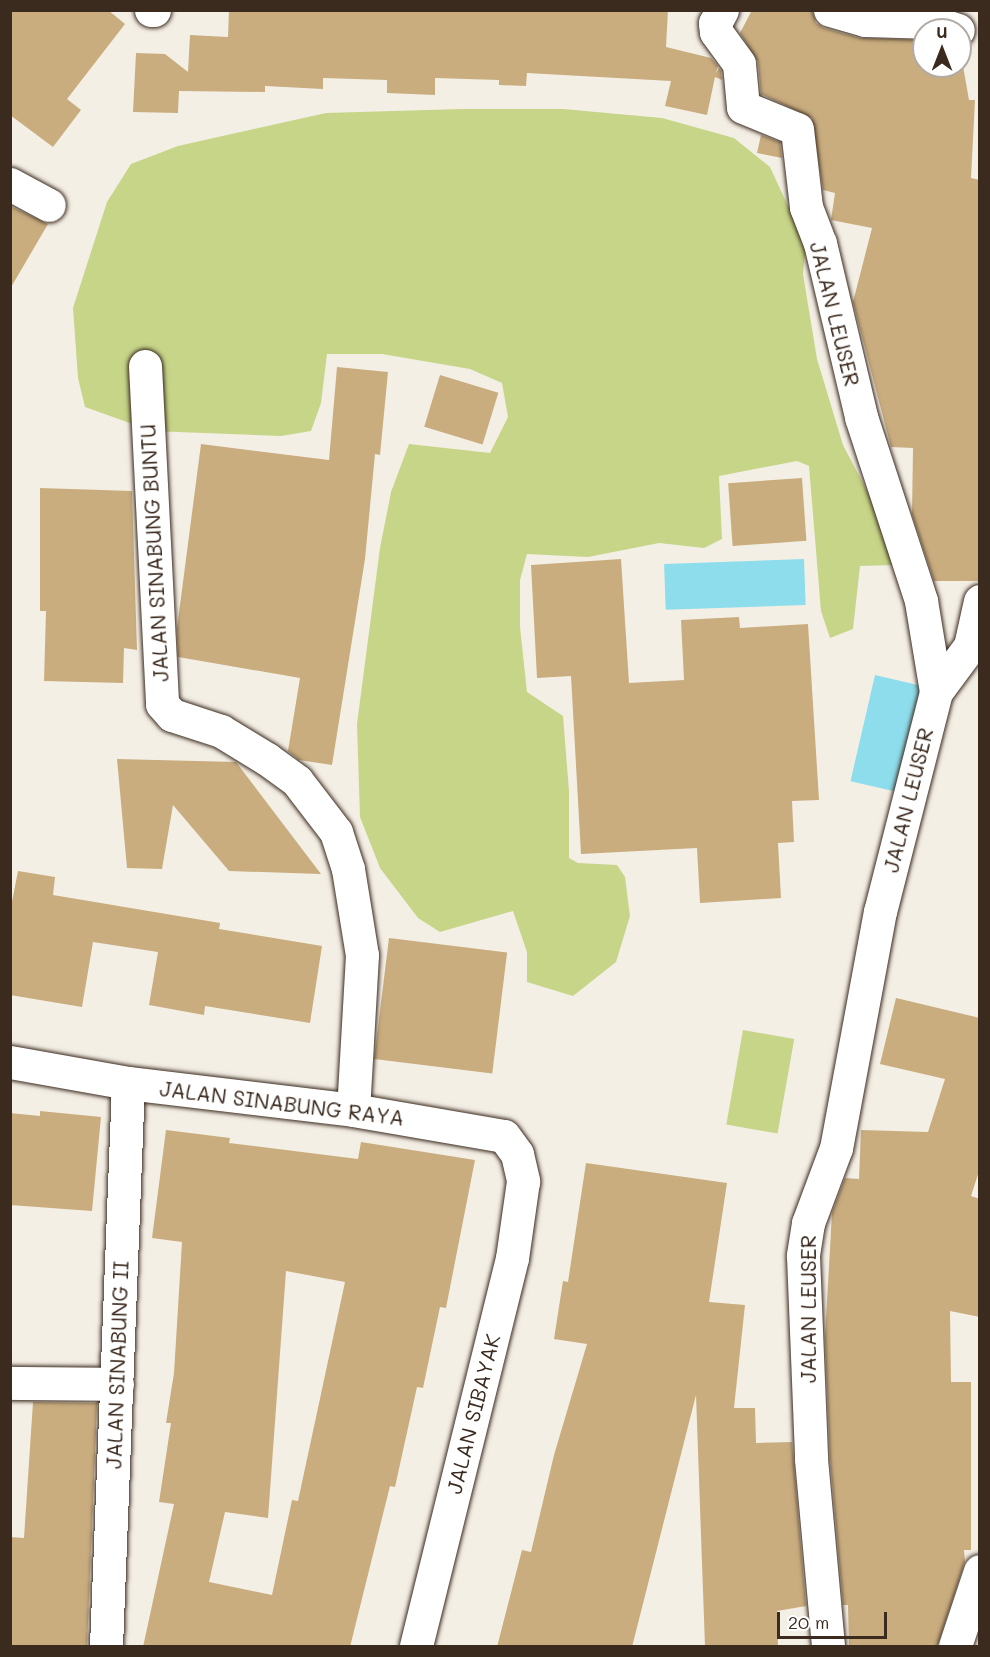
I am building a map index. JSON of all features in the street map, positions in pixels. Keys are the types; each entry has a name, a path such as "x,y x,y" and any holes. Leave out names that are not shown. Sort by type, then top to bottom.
{"street":[{"name":"JALAN LEUSER","path":"722,10 716,32 739,64 743,107 797,129 806,207 820,243 859,409 921,601 936,692 880,910 836,1148 808,1223 803,1256 811,1459 828,1647"},
{"path":"830,10 866,20 912,21"},
{"path":"10,184 49,205"},
{"name":"JALAN SINABUNG BUNTU","path":"145,366 162,704 172,715 221,731 267,759 297,781 336,832 348,869 362,955 353,1110"},
{"path":"936,692 970,646 980,601"},
{"name":"JALAN SINABUNG RAYA","path":"10,1062 128,1083 353,1110 504,1136 518,1154 523,1181"},
{"name":"JALAN SINABUNG II","path":"106,1647 128,1083"},
{"name":"JALAN SIBAYAK","path":"416,1647 512,1258 523,1181"},
{"path":"10,1383 117,1384"},
{"path":"955,1647 980,1571"}],"green space":[{"path":"563,109 662,118 734,138 770,167 806,245 803,274 817,359 843,445 909,571 894,565 860,566 853,629 830,638 821,611 809,466 797,461 719,476 722,539 704,548 659,543 588,557 527,554 520,580 520,627 527,692 563,716 569,791 569,858 578,863 617,865 625,877 630,916 616,962 573,996 527,982 527,952 513,911 440,932 418,918 380,868 360,817 357,724 380,548 391,492 409,444 490,453 508,417 502,383 470,369 382,354 327,354 321,403 311,431 281,436 152,431 85,407 78,378 73,308 107,202 131,164 178,146 326,113"},
{"path":"743,1030 794,1039 778,1134 726,1125"}],"water":[{"path":"804,559 806,605 666,610 664,564"},
{"path":"875,675 928,687 903,793 850,781"}],"building":[{"path":"10,10 108,10 125,24 67,99 81,110 53,147 10,115"},
{"path":"229,10 668,10 666,47 711,58 718,66 716,73 719,68 721,71 722,80 715,77 707,115 665,106 671,81 527,73 526,86 499,85 499,80 435,78 435,95 387,93 387,80 323,78 323,89 265,86 265,92 179,91 178,113 133,112 136,53 165,54 188,72 190,35 228,37"},
{"path":"752,10 812,10 816,23 824,28 860,38 912,40 912,78 965,78 969,100 975,100 971,178 980,180 980,581 934,581 912,514 913,448 891,447 853,302 872,228 831,220 835,193 823,190 812,118 761,94 758,62 740,33"},
{"path":"761,135 780,142 782,158 757,153"},
{"path":"10,206 48,224 10,289"},
{"path":"337,367 388,372 380,455 375,454 365,559 332,765 299,760 288,751 300,678 178,657 177,628 201,444 329,460"},
{"path":"440,375 498,393 483,444 424,427"},
{"path":"802,478 806,541 733,546 728,483"},
{"path":"40,488 132,491 137,650 124,648 123,683 44,681 46,611 40,611"},
{"path":"621,559 629,683 684,680 681,620 739,617 740,628 808,624 819,800 792,801 794,842 778,843 781,898 700,903 697,848 581,854 571,676 537,678 531,565"},
{"path":"117,759 236,762 321,874 229,871 173,805 162,869 127,868"},
{"path":"18,871 55,877 53,895 220,923 219,929 322,946 310,1023 205,1006 204,1015 149,1005 158,952 93,942 82,1007 10,995 10,912"},
{"path":"389,938 507,953 492,1074 374,1059"},
{"path":"896,998 980,1018 980,1168 971,1196 980,1199 980,1317 950,1311 951,1382 971,1382 971,1550 964,1550 965,1561 937,1647 849,1647 848,1605 843,1605 830,1458 825,1337 832,1213 845,1178 859,1179 861,1130 928,1132 945,1079 880,1064"},
{"path":"40,1111 101,1117 92,1211 10,1205 10,1113 40,1116"},
{"path":"166,1130 230,1138 229,1143 358,1159 361,1142 475,1160 446,1308 440,1307 423,1388 417,1387 395,1487 390,1486 350,1647 143,1647 174,1504 159,1502 171,1423 166,1423 174,1373 182,1242 152,1238","holes":["286,1271 345,1282 298,1501 292,1500 272,1595 209,1582 225,1512 268,1518"]},
{"path":"586,1163 727,1183 709,1302 745,1305 734,1408 755,1408 756,1443 792,1442 806,1606 777,1611 778,1647 705,1647 696,1395 632,1647 497,1647 522,1550 531,1552 554,1455 587,1344 554,1339 563,1281 568,1282"},
{"path":"33,1402 97,1403 87,1647 10,1647 10,1537 24,1538"}]}
